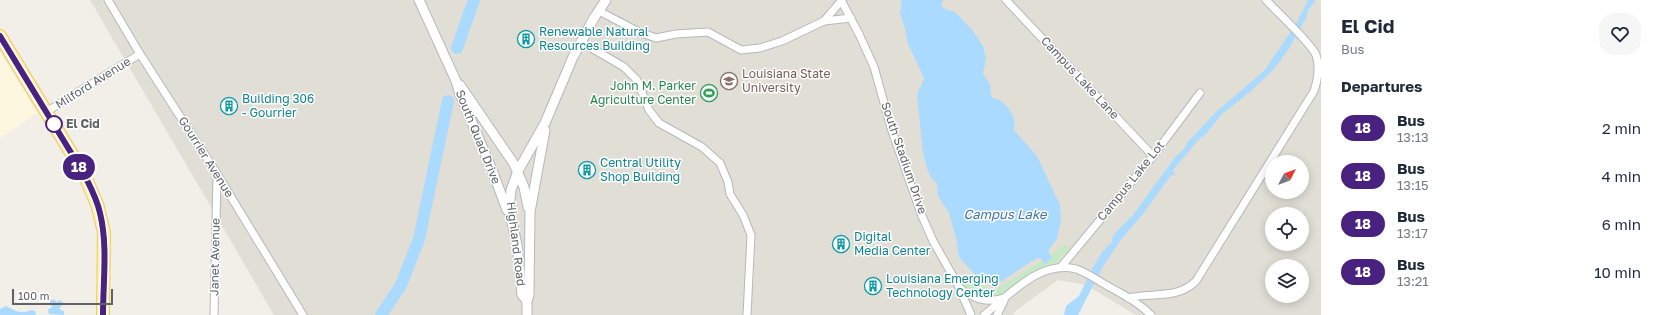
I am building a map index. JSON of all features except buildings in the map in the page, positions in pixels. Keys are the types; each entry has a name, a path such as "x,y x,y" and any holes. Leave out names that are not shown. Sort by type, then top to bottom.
{"main road":[{"path":"0,36 90,187 100,212 104,232 103,315"}],"street":[{"name":"Gourrier Avenue","path":"108,0 140,54 217,174 303,315"},
{"name":"South Quad Drive","path":"419,0 456,81 509,215"},
{"name":"Highland Road","path":"527,300 522,295 517,245 509,215 509,200 518,171 545,123 564,76 581,42 606,0"},
{"path":"599,11 639,32 656,38 676,34 708,32 742,50 760,48 782,41 824,20 842,0"},
{"name":"South Stadium Drive","path":"842,0 874,68 892,131 922,216 933,241 958,286 970,315"},
{"name":"Campus Lake Lane","path":"1006,0 1153,156"},
{"path":"1128,298 1140,295 1177,293 1196,281 1314,91 1317,81 1318,65 1316,55 1307,43 1266,0"},
{"path":"824,20 851,18"},
{"path":"581,42 629,70 637,80 649,110 659,123 702,147 720,163 728,182 730,194 744,215 751,235 747,315"},
{"name":"Milford Avenue","path":"46,112 140,54"},
{"name":"South Quad Drive","path":"456,81 481,114 518,171 524,187 530,212"},
{"name":"Campus Lake Lot","path":"1061,267 1153,156 1200,93"},
{"name":"Highland Road","path":"527,315 527,300 529,295 530,212 545,123"},
{"name":"Janet Avenue","path":"214,315 217,174"},
{"path":"984,315 1030,278 1061,267 1082,271 1109,286 1152,315"},
{"path":"958,286 965,292 982,300 995,300 1006,297"},
{"path":"997,315 1006,297"}],"shaded area":[{"name":"Louisiana State University","path":"90,0 1321,0 1321,315 1136,315 1086,285 1058,280 1014,312 1013,315 274,315"},
{"path":"0,52 37,113 0,138"}],"green space":[{"path":"1065,244 1070,248 1054,264 1026,277 1002,294 994,297 980,297 964,287 958,278 968,279 987,288 998,288 1042,261 1045,264 1052,258 1050,255"}],"water":[{"name":"Campus Lake","path":"902,0 943,0 941,6 947,10 955,12 973,31 983,46 986,59 983,74 991,86 990,90 992,98 1003,103 1013,116 1014,130 1037,156 1060,205 1061,220 1057,239 1048,251 1052,258 1045,264 1041,259 1037,258 1002,281 993,283 977,277 959,257 956,238 949,213 938,196 937,183 932,179 928,171 923,153 917,95 924,78 908,44 900,14"},
{"path":"1308,0 1316,0 1308,10 1307,16 1288,50 1274,69 1250,92 1222,114 1205,135 1200,138 1173,170 1175,175 1171,175 1143,214 1120,241 1102,268 1078,315 1064,315 1066,306 1079,296 1094,265 1103,251 1112,242 1113,235 1133,215 1176,156 1184,149 1187,143 1216,112 1264,71 1296,24"},
{"path":"53,299 57,302 59,300 63,302 59,309 64,311 64,315 49,314 49,308 50,309 52,307 50,301"},
{"path":"6,306 20,312 33,310 35,311 36,315 0,315 0,309"}],"waterway":[{"path":"457,48 474,0"},
{"path":"381,315 401,285 419,239 448,101"}],"bus line":[{"name":"18","path":"0,36 84,174 94,195 100,212 104,232 103,315"}],"place":[{"name":"Renewable Natural Resources Building","path":"526,39"},
{"name":"Louisiana State University","path":"729,81"},
{"name":"John M. Parker Agriculture Center","path":"709,93"},
{"name":"Building 306 - Gourrier","path":"229,106"},
{"name":"El Cid","path":"54,124"},
{"name":"Central Utility Shop Building","path":"587,170"},
{"name":"Digital Media Center","path":"841,244"},
{"name":"Louisiana Emerging Technology Center","path":"873,286"}]}
